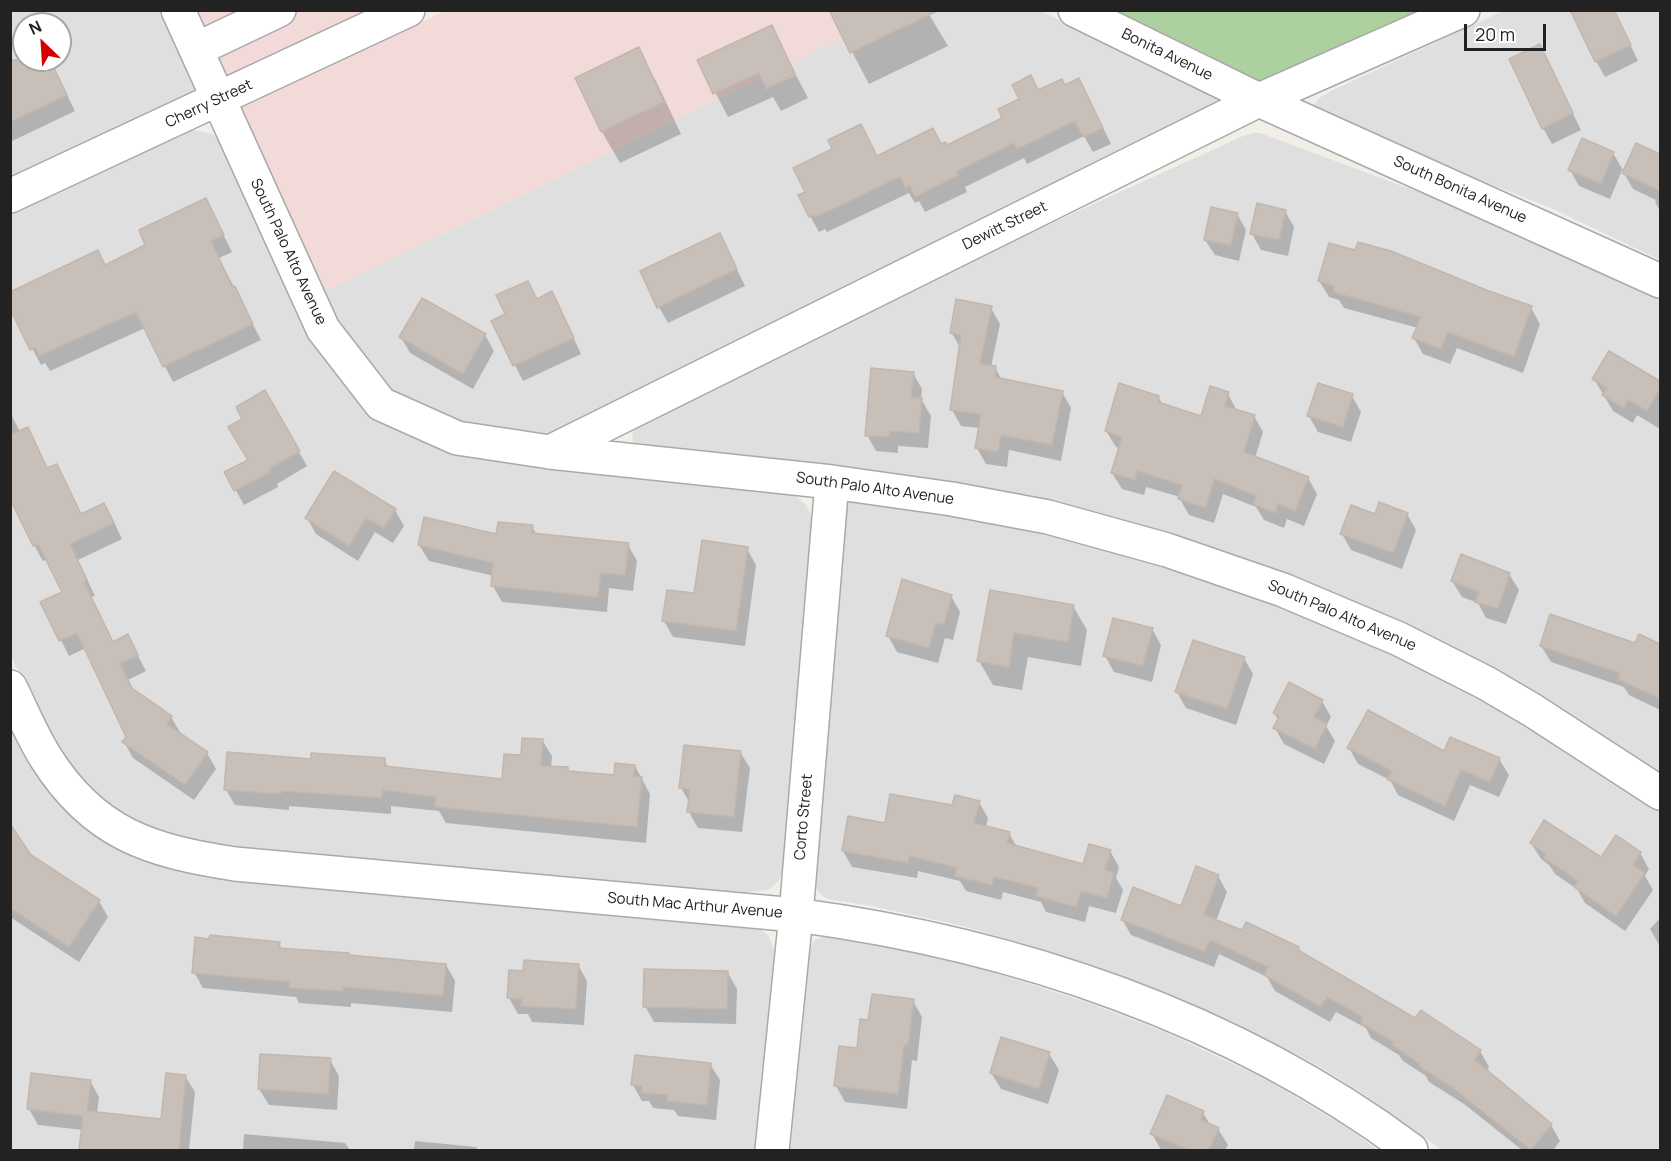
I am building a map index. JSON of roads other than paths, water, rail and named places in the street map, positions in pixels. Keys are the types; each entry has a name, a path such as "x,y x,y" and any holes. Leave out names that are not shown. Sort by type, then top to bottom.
{"street":[{"name":"South Palo Alto Avenue","path":"178,10 323,329 381,404 457,438 550,452 832,482 952,499 1058,520 1167,550 1282,590 1399,639 1486,683 1565,730 1660,793"},
{"path":"197,49 279,10"},
{"name":"Cherry Street","path":"10,196 408,10"},
{"name":"Bonita Avenue","path":"1075,10 1259,100"},
{"name":"Dewitt Street","path":"550,452 1259,100 1463,10"},
{"name":"South Bonita Avenue","path":"1259,100 1660,281"},
{"name":"Corto Street","path":"772,1150 796,915 832,482"},
{"name":"South Mac Arthur Avenue","path":"10,687 45,756 76,799 121,832 156,847 235,864 796,915 862,923 958,943 1065,976 1189,1022 1298,1075 1411,1150"}]}
